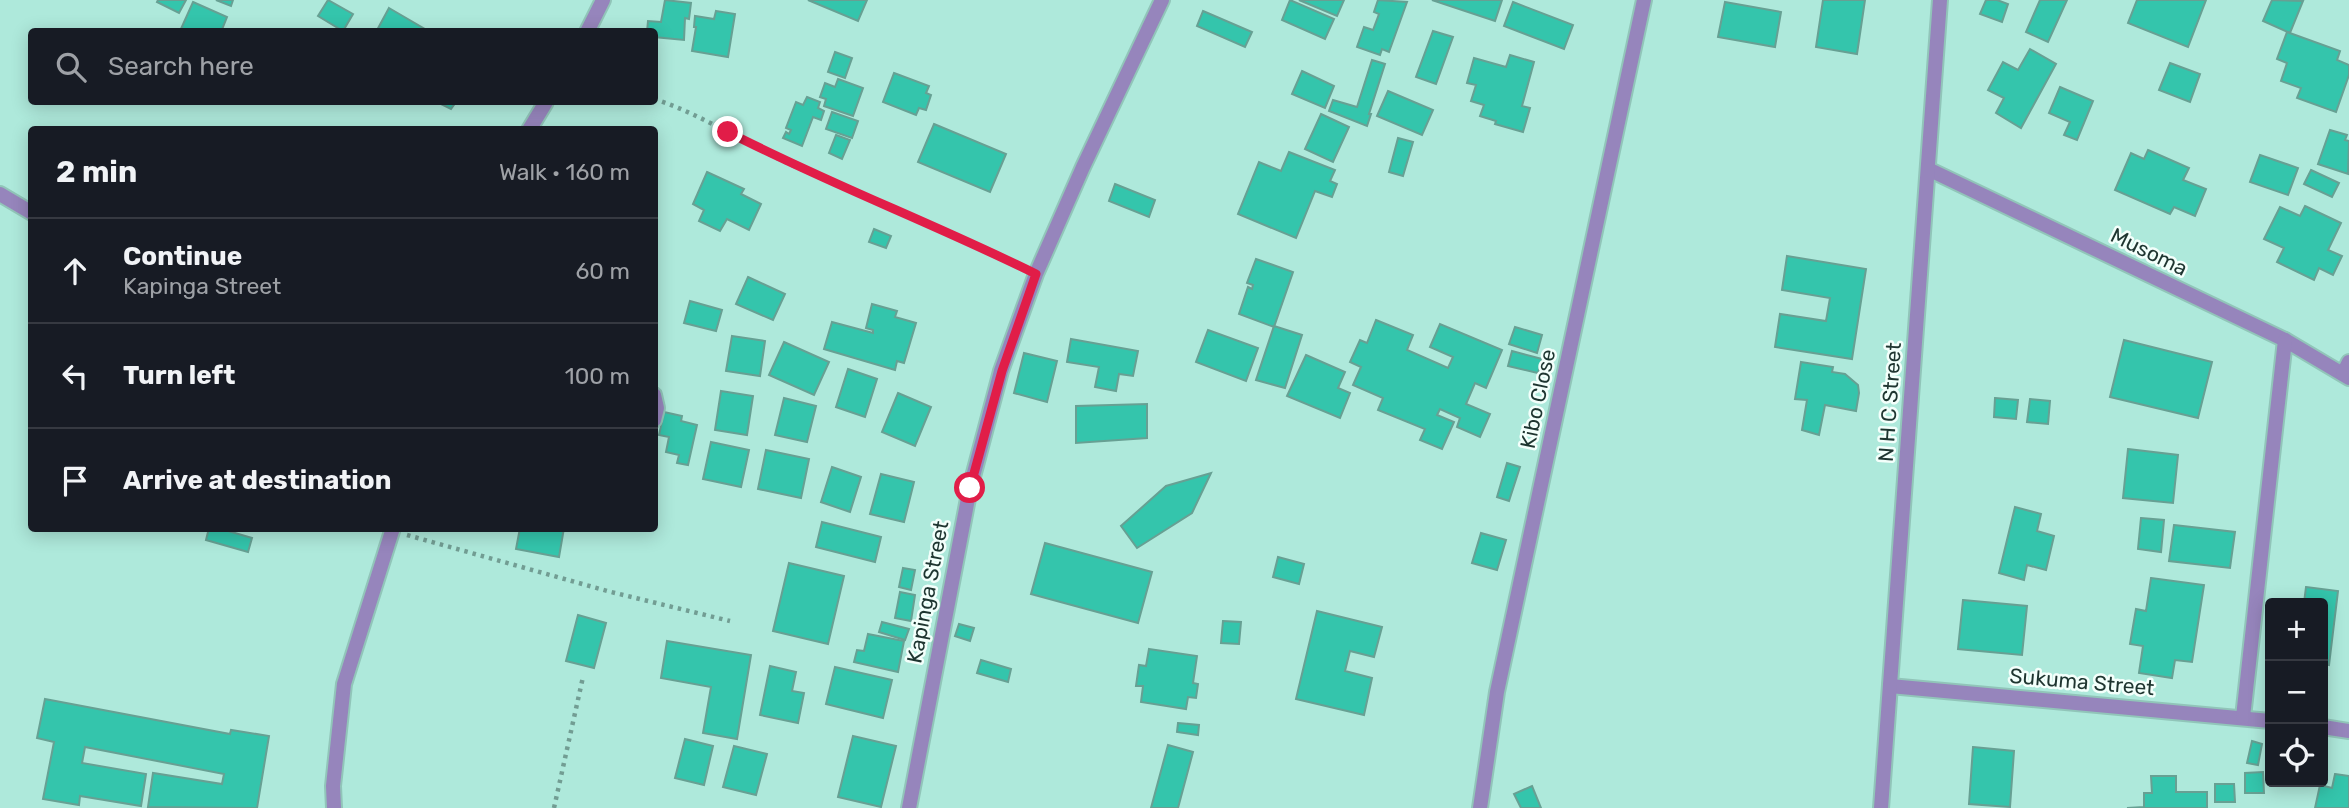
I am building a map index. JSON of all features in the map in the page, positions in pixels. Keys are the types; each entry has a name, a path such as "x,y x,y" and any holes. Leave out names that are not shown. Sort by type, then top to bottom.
{"street":[{"path":"589,28 603,0"},
{"name":"Kapinga Street","path":"909,808 970,488 1002,371 1036,274 1162,0"},
{"name":"Kibo Close","path":"1480,808 1497,692 1644,0"},
{"name":"N H C Street","path":"1881,808 1940,0"},
{"path":"532,126 544,105"},
{"name":"Musoma","path":"1928,169 2347,371"},
{"path":"0,194 28,211"},
{"path":"2243,717 2286,340"},
{"path":"334,808 332,786 344,684 392,532"},
{"name":"Sukuma Street","path":"1890,685 2265,720"},
{"path":"2328,728 2349,730"}],"path":[{"path":"658,101 728,132 792,165 960,237 1036,274"},
{"path":"403,532 485,558 730,621"},
{"path":"554,808 583,677"}],"building":[{"path":"186,0 179,13 157,2"},
{"path":"216,0 233,0 231,6"},
{"path":"328,0 353,14 345,28 338,28 318,16"},
{"path":"665,0 691,3 689,19 685,18 684,40 658,37 658,28 647,28 648,21 661,22"},
{"path":"808,0 867,0 858,21"},
{"path":"1290,0 1334,19 1325,39 1282,20"},
{"path":"1299,0 1344,0 1337,16"},
{"path":"1378,0 1407,2 1389,52 1382,49 1380,55 1357,47 1364,27 1373,30 1379,14 1374,12"},
{"path":"1432,0 1502,0 1495,21"},
{"path":"1823,0 1865,0 1857,54 1816,47"},
{"path":"1986,0 2008,4 2002,22 1980,14"},
{"path":"2040,0 2067,0 2048,42 2026,32"},
{"path":"2137,0 2206,0 2188,47 2128,23"},
{"path":"2272,0 2303,1 2290,33 2263,21"},
{"path":"193,2 227,17 223,28 181,28"},
{"path":"1513,2 1573,25 1564,49 1504,26"},
{"path":"1725,2 1781,12 1775,47 1718,37"},
{"path":"389,8 423,28 378,28"},
{"path":"716,11 735,14 728,57 692,51 695,16 714,19"},
{"path":"1203,11 1252,32 1245,47 1197,26"},
{"path":"1433,31 1453,37 1436,84 1416,77"},
{"path":"2287,32 2340,51 2337,60 2349,65 2349,75 2336,112 2297,98 2301,88 2281,81 2287,63 2277,59"},
{"path":"2030,49 2056,64 2021,128 1996,113 2004,98 1988,90 2003,62 2018,70"},
{"path":"835,52 852,58 845,78 828,72"},
{"path":"1510,55 1534,62 1522,106 1530,108 1523,132 1495,124 1496,121 1480,116 1484,105 1471,101 1476,85 1467,83 1474,58 1506,67"},
{"path":"1372,60 1385,64 1367,126 1329,111 1333,100 1357,107"},
{"path":"2170,63 2200,74 2190,102 2159,90"},
{"path":"1302,71 1334,86 1325,108 1292,94"},
{"path":"894,73 929,86 926,93 931,95 926,110 919,108 916,115 883,102"},
{"path":"838,79 863,88 853,116 824,106 826,99 820,97 825,83 835,87"},
{"path":"2060,87 2093,101 2077,140 2064,135 2070,122 2049,113"},
{"path":"1388,91 1433,110 1422,135 1377,116"},
{"path":"807,97 820,102 818,108 824,111 821,120 813,117 802,146 783,138 786,132 789,134 791,130 786,128 796,102 803,105"},
{"path":"832,112 858,121 852,138 826,129"},
{"path":"1321,114 1349,127 1333,162 1305,149"},
{"path":"934,124 1006,154 990,192 918,162"},
{"path":"2330,130 2347,135 2345,140 2349,141 2348,174 2318,164"},
{"path":"836,135 850,140 842,159 829,153"},
{"path":"1398,138 1413,142 1403,176 1389,172"},
{"path":"2148,150 2189,168 2183,180 2206,189 2195,216 2174,207 2170,214 2115,190 2131,153 2144,159"},
{"path":"1289,152 1335,170 1330,181 1337,184 1332,197 1315,191 1296,238 1238,214 1259,162 1281,171"},
{"path":"2260,155 2298,168 2288,195 2250,182"},
{"path":"2311,170 2339,183 2332,197 2304,184"},
{"path":"707,172 744,189 741,194 761,204 749,230 727,219 720,231 699,221 704,210 693,204"},
{"path":"1115,184 1155,200 1149,217 1109,201"},
{"path":"2305,206 2341,223 2328,250 2342,256 2333,275 2319,268 2314,280 2277,262 2284,248 2264,239 2280,207 2300,216"},
{"path":"874,229 891,236 886,248 869,242"},
{"path":"1787,256 1866,269 1852,359 1775,347 1780,314 1826,321 1830,298 1782,290"},
{"path":"1256,259 1293,272 1274,327 1239,314 1248,287 1252,289 1253,285 1247,283"},
{"path":"748,277 785,294 773,320 736,304"},
{"path":"690,301 722,310 716,331 684,323"},
{"path":"872,304 897,311 895,317 916,323 904,363 897,361 895,370 824,349 832,322 873,333 873,330 866,328"},
{"path":"1376,320 1413,335 1407,350 1448,368 1453,357 1430,347 1440,324 1502,350 1486,388 1475,383 1466,404 1490,414 1480,437 1457,427 1460,418 1440,409 1437,415 1454,422 1442,449 1420,440 1425,429 1378,410 1383,398 1353,385 1361,367 1350,362 1360,340 1367,343"},
{"path":"1274,326 1302,335 1285,388 1256,380"},
{"path":"1515,327 1542,335 1537,353 1509,344"},
{"path":"1208,330 1258,348 1246,381 1196,362"},
{"path":"732,336 765,341 760,376 726,371"},
{"path":"1071,339 1138,351 1133,376 1119,374 1116,391 1095,387 1099,367 1067,362"},
{"path":"2124,340 2212,362 2198,418 2110,397"},
{"path":"784,342 829,362 814,395 769,375"},
{"path":"1512,351 1542,359 1538,373 1508,366"},
{"path":"1024,353 1057,361 1047,402 1014,393"},
{"path":"1306,355 1345,372 1338,388 1350,393 1340,418 1287,396"},
{"path":"1801,362 1833,367 1832,372 1845,374 1858,385 1856,411 1825,405 1819,435 1802,430 1807,400 1795,399"},
{"path":"848,369 877,379 865,417 836,407"},
{"path":"721,391 753,396 747,435 715,430"},
{"path":"898,393 931,407 915,446 882,432"},
{"path":"784,398 816,406 807,442 775,435"},
{"path":"1995,398 2018,400 2016,419 1994,417"},
{"path":"2030,399 2050,401 2048,424 2027,422"},
{"path":"1147,404 1147,438 1076,443 1076,406"},
{"path":"664,412 682,416 681,421 697,425 688,465 677,463 679,455 666,452 669,437 659,435"},
{"path":"711,442 749,450 741,487 703,479"},
{"path":"2128,449 2178,455 2173,503 2123,498"},
{"path":"766,450 809,459 801,498 758,489"},
{"path":"1507,463 1520,467 1509,501 1497,497"},
{"path":"832,467 861,477 850,512 821,502"},
{"path":"1211,473 1192,513 1137,548 1121,526 1166,486"},
{"path":"881,474 914,482 904,522 870,514"},
{"path":"2015,507 2041,514 2037,531 2054,536 2046,570 2027,565 2024,580 1999,573"},
{"path":"2141,518 2164,520 2161,552 2138,549"},
{"path":"822,522 881,537 875,562 816,547"},
{"path":"2174,525 2235,532 2230,568 2169,561"},
{"path":"208,532 232,532 252,538 248,552 206,540"},
{"path":"519,532 563,532 559,557 516,549"},
{"path":"1481,533 1506,540 1497,570 1472,563"},
{"path":"1045,543 1152,572 1138,623 1031,594"},
{"path":"1278,557 1304,564 1299,584 1273,577"},
{"path":"789,563 844,576 828,644 773,631"},
{"path":"903,568 915,570 911,590 899,587"},
{"path":"2151,578 2204,585 2192,662 2175,660 2172,678 2139,673 2143,646 2130,644 2136,609 2146,611"},
{"path":"2306,587 2338,591 2329,665 2328,598 2305,598"},
{"path":"900,592 915,595 911,621 895,618"},
{"path":"1963,600 2027,606 2022,655 1958,649"},
{"path":"1317,611 1382,627 1374,657 1350,651 1345,671 1372,678 1364,715 1296,699"},
{"path":"578,615 606,623 594,668 566,661"},
{"path":"1223,621 1241,622 1239,644 1221,643"},
{"path":"882,622 909,629 905,640 879,632"},
{"path":"959,624 974,628 970,641 955,636"},
{"path":"868,634 904,641 898,672 854,662 857,650 864,651"},
{"path":"667,641 751,655 737,739 703,733 711,687 661,678"},
{"path":"1149,649 1197,656 1193,683 1198,684 1196,698 1188,697 1186,709 1141,702 1143,686 1136,686 1139,665 1146,666"},
{"path":"981,660 1011,669 1008,682 977,673"},
{"path":"770,666 796,672 792,691 804,693 798,723 760,715"},
{"path":"835,667 892,680 883,718 826,704"},
{"path":"45,699 230,734 231,730 269,736 257,808 148,807 153,773 222,784 224,774 85,747 82,763 146,774 141,806 80,796 79,805 43,799 54,742 37,738"},
{"path":"1178,723 1199,725 1198,735 1177,732"},
{"path":"853,736 896,746 881,807 838,797"},
{"path":"685,739 713,746 704,785 675,778"},
{"path":"2252,741 2262,744 2258,765 2247,763"},
{"path":"1168,745 1193,752 1178,808 1151,808"},
{"path":"734,746 767,754 756,795 723,787"},
{"path":"1973,747 2014,751 2010,807 1969,804"},
{"path":"2263,772 2264,793 2245,793 2245,773"},
{"path":"2335,774 2349,776 2349,808 2315,808 2320,787 2332,788"},
{"path":"2151,776 2176,776 2176,792 2207,792 2207,808 2127,808 2144,807 2144,793 2152,793"},
{"path":"2215,784 2234,784 2235,802 2215,802"},
{"path":"1532,786 1541,808 1521,808 1514,794"}],"route":[{"path":"728,132 792,165 960,237 1036,274 1002,371 970,488"}]}
